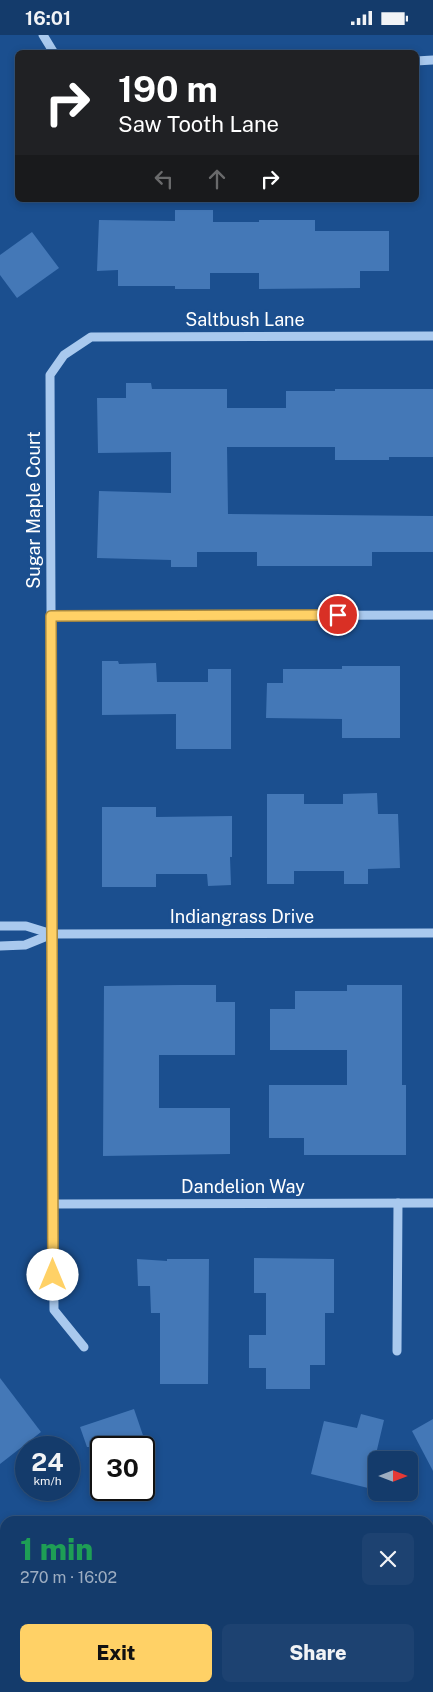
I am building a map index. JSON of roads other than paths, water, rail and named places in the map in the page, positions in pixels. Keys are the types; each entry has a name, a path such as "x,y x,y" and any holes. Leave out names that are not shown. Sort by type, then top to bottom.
{"street":[{"path":"43,35 52,50"},
{"path":"419,61 433,60"},
{"name":"Saltbush Lane","path":"64,355 91,337 433,335"},
{"name":"Sugar Maple Court","path":"64,355 50,375 54,1310 84,1347"},
{"path":"51,616 433,615"},
{"name":"Indiangrass Drive","path":"0,926 26,926 52,934 433,933"},
{"name":"Indiangrass Drive","path":"0,946 25,945 52,934"},
{"path":"397,1351 398,1203"},
{"name":"Dandelion Way","path":"53,1204 433,1203"}]}
